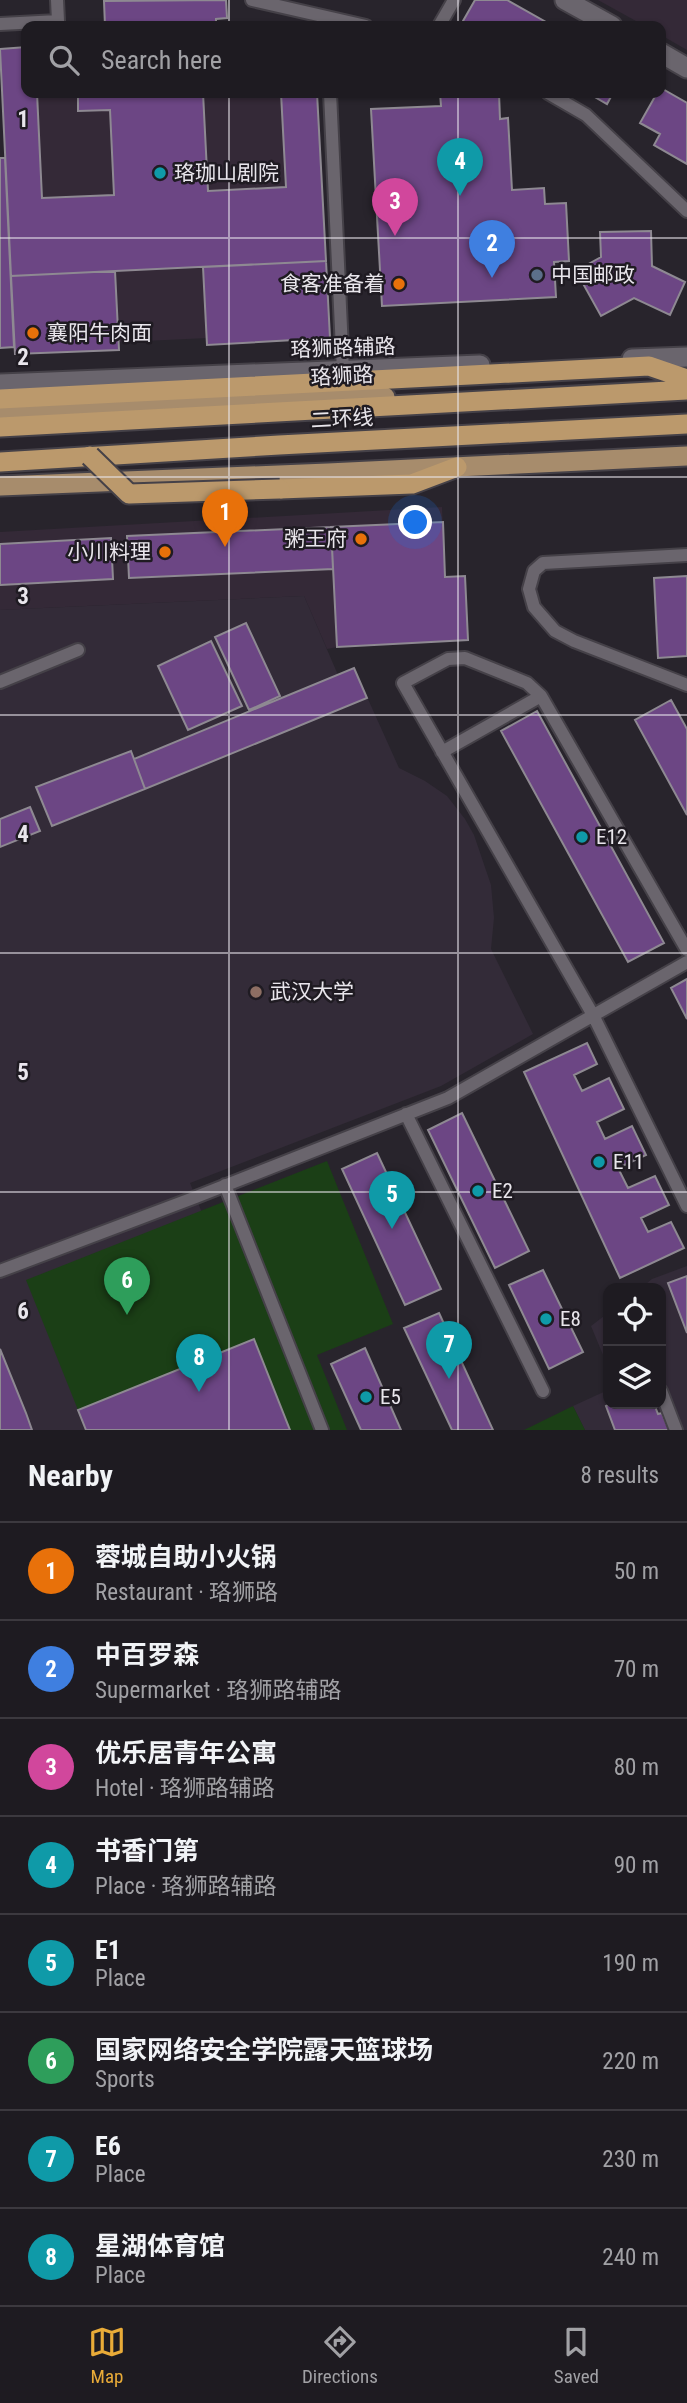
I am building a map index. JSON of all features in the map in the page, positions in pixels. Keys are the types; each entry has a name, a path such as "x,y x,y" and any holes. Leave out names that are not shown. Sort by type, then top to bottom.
{"highway":[{"path":"0,399 649,366 687,380"},
{"name":"二环线","path":"0,427 687,390"},
{"name":"二环线","path":"0,462 687,424"},
{"path":"90,456 129,494 412,484 457,467"}],"main road":[{"name":"珞狮路","path":"0,416 687,380"},
{"path":"0,486 687,456"}],"street":[{"path":"565,0 603,21"},
{"path":"666,56 687,68"},
{"name":"珞狮路辅路","path":"0,384 687,357"}],"lane":[{"path":"57,0 58,21"},
{"path":"252,0 324,21"},
{"path":"442,21 454,0"},
{"path":"0,24 21,23"},
{"path":"330,98 343,370"},
{"path":"557,98 586,115 687,211"},
{"path":"687,555 543,563 534,571 529,589 534,607 555,631 687,685"},
{"path":"0,682 78,650"},
{"path":"687,950 541,696 527,683 465,658 448,659 403,683 593,1015 687,1206"},
{"path":"442,752 541,696"},
{"path":"0,1271 448,1098 687,962"},
{"path":"406,1114 543,1391"},
{"path":"225,1185 323,1430"},
{"path":"666,1404 676,1430"}],"shaded area":[{"path":"598,0 687,0 687,50 666,38 666,21 636,21"},
{"name":"珞珈山剧院","path":"21,47 21,98 317,98 326,261 204,267 207,338 166,340 118,342 11,276 0,49"},
{"path":"442,507 445,577 465,576 468,640 327,649 304,596 0,610 0,532"},
{"name":"武汉大学","path":"304,596 338,675 354,668 399,768 447,796 474,835 491,885 494,918 491,949 533,1034 441,1086 190,1183 290,1430 0,1430 0,610"},
{"path":"687,1266 687,1430 585,1430 573,1406 603,1392 603,1409 666,1409 666,1283 647,1283"},
{"path":"603,1317 603,1355 591,1326"}],"green space":[{"path":"327,1161 393,1324 317,1355 347,1430 290,1430 253,1340 78,1410 26,1280"},
{"path":"573,1406 585,1430 524,1430"}],"building":[{"path":"226,0 227,18 216,21 105,21 104,1"},
{"path":"475,0 507,0 544,21 463,21"},
{"name":"珞珈山剧院","path":"21,47 21,98 37,98 42,198 114,195 110,110 78,111 78,98 203,98 208,191 286,187 281,98 317,98 326,261 11,276 0,49"},
{"path":"666,91 687,103 687,164 654,145 660,134 640,123 654,98 666,98"},
{"path":"440,98 499,98 500,119 508,118 512,190 544,188 545,204 566,203 569,261 554,262 556,297 382,306 371,109 441,106"},
{"path":"597,98 610,98 607,104"},
{"path":"0,158 5,158 14,347 0,348"},
{"path":"651,231 652,266 685,282 670,315 634,298 601,316 576,271 601,257 600,232"},
{"path":"326,261 330,338 207,345 203,267"},
{"path":"115,271 119,350 15,354 11,276"},
{"path":"443,522 445,577 465,576 468,640 337,647 331,527"},
{"path":"331,527 333,569 129,578 127,536"},
{"path":"111,538 113,579 0,585 0,544"},
{"path":"687,576 687,656 658,658 654,578"},
{"path":"246,623 280,696 249,710 215,637"},
{"path":"211,641 242,706 188,730 158,666"},
{"path":"354,668 367,698 145,789 134,759"},
{"path":"671,700 687,729 687,815 635,720"},
{"name":"E12","path":"537,711 664,943 628,962 501,731"},
{"path":"131,751 145,789 52,826 36,787"},
{"path":"30,807 40,831 0,847 0,819"},
{"path":"687,979 687,1019 671,988"},
{"name":"E11","path":"587,1043 597,1064 574,1075 582,1091 609,1078 624,1109 597,1122 605,1139 632,1126 646,1155 618,1168 628,1188 655,1176 669,1205 641,1218 648,1232 671,1222 684,1248 620,1278 524,1072"},
{"name":"E2","path":"462,1113 529,1251 495,1268 428,1130"},
{"path":"377,1153 441,1289 405,1305 342,1169"},
{"name":"E8","path":"543,1270 583,1352 549,1369 509,1285"},
{"path":"687,1276 687,1333 668,1283"},
{"path":"439,1313 493,1430 452,1430 404,1328"},
{"path":"254,1339 290,1430 86,1430 78,1410"},
{"name":"E5","path":"365,1348 401,1430 361,1430 331,1364"},
{"path":"0,1349 26,1413 32,1430 0,1430"},
{"path":"607,1409 656,1409 658,1414 662,1413 669,1430 615,1430"}],"place":[{"name":"珞珈山剧院","path":"160,173"},
{"name":"书香门第","path":"460,196"},
{"name":"优乐居青年公寓","path":"395,236"},
{"name":"中国邮政","path":"537,275"},
{"name":"中百罗森","path":"492,278"},
{"name":"食客准备着","path":"399,284"},
{"name":"襄阳牛肉面","path":"33,333"},
{"name":"粥王府","path":"361,539"},
{"name":"蓉城自助小火锅","path":"225,547"},
{"name":"小川料理","path":"165,552"},
{"name":"E12","path":"582,837"},
{"name":"武汉大学","path":"256,992"},
{"name":"E11","path":"599,1162"},
{"name":"E2","path":"478,1191"},
{"name":"E1","path":"392,1229"},
{"name":"国家网络安全学院露天篮球场","path":"127,1315"},
{"name":"E8","path":"546,1319"},
{"name":"E6","path":"449,1379"},
{"name":"星湖体育馆","path":"199,1392"},
{"name":"E5","path":"366,1397"}]}
